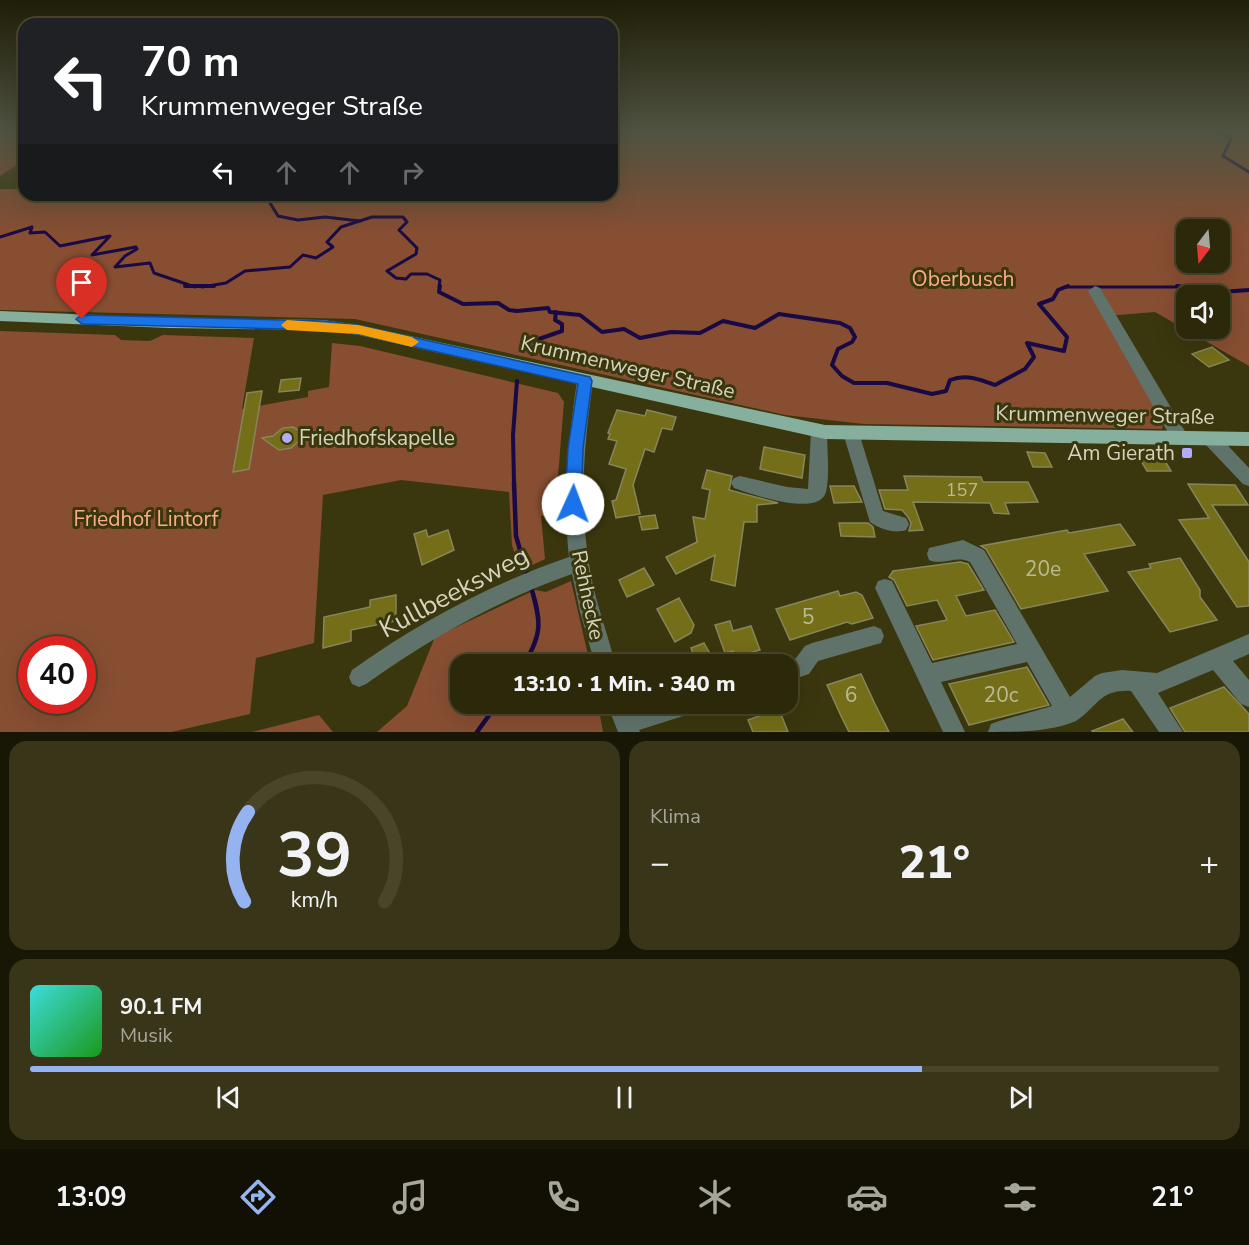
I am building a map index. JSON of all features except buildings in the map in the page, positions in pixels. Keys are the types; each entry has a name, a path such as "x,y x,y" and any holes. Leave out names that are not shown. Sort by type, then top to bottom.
{"main road":[{"name":"Krummenweger Straße","path":"0,316 323,326 358,330 819,430 851,433 1249,439"}],"street":[{"path":"1095,291 1180,438"},
{"name":"Rehhecke","path":"585,381 575,459 573,504 578,562 592,628 601,654"},
{"path":"740,483 787,495 812,497 818,492 819,430"},
{"path":"851,433 876,516 884,521 900,524"},
{"path":"1211,439 1249,479"},
{"path":"936,554 963,549 977,556 1068,713"},
{"name":"Kullbeeksweg","path":"359,677 397,648 510,588 578,562"},
{"path":"885,588 954,732"},
{"path":"798,666 812,653 874,636"},
{"path":"999,732 1068,713 1102,682 1156,682 1249,644"},
{"path":"927,675 1032,651"},
{"path":"1216,658 1249,696"},
{"path":"1136,681 1172,732"},
{"path":"624,719 645,714"}],"green space":[{"path":"0,166 15,166 0,176"},
{"name":"Oberbusch","path":"618,166 1249,166 1249,366 1202,339 1230,339 1230,285 1176,285 1176,324 1155,312 1106,316 1165,418 1162,429 863,424 785,415 355,319 0,310 0,189 18,189 18,201 618,201"},
{"name":"Friedhof Lintorf","path":"0,331 115,335 121,340 150,341 163,335 254,338 242,409 308,397 308,391 329,387 332,343 360,346 558,393 564,402 555,514 541,516 545,559 520,571 512,545 509,492 401,480 323,495 314,643 256,658 250,714 171,732 0,732"},
{"path":"571,581 588,654 450,654 450,714 600,714 603,732 377,732 407,706 435,637 535,590 546,592"},
{"path":"319,715 333,732 252,732"}],"waterway":[{"path":"1240,166 1249,172"},
{"path":"273,201 270,203 278,216 298,220 325,217 360,221"},
{"path":"360,221 372,217 403,217 407,222 399,230 417,248 416,254 387,271 396,278 406,279 411,274 427,274 440,280 439,287"},
{"path":"208,286 226,283 245,271 290,267 303,255 316,258 333,247 327,242 341,227 360,221"},
{"path":"0,237 32,227 30,233 45,232 60,246 110,236 92,255 136,247 137,249 125,256 115,267 150,263 154,273 192,286"},
{"path":"185,286 192,286"},
{"path":"192,286 208,286"},
{"path":"202,287 208,286"},
{"path":"208,286 214,286"},
{"path":"440,286 439,292 463,304 498,303 509,310 548,308 550,312 556,313"},
{"path":"556,313 580,315 602,332 624,329 640,338 671,332 700,333 723,321 755,328 779,314 840,323 850,328 855,337 852,342 838,349 832,365 842,376 854,383 887,383 932,394 946,391 950,380 956,378 972,378 995,385 1025,369 1034,357 1027,343 1064,351 1067,337 1039,304 1053,299 1058,290 1066,287"},
{"path":"1066,287 1176,287"},
{"path":"1230,291 1249,290"},
{"path":"532,354 539,339 562,331 562,324 555,320 556,313"},
{"path":"514,483 513,435 517,381"},
{"path":"514,482 516,536 528,577"},
{"path":"529,654 535,644 538,627 537,609 531,587"},
{"path":"477,732 490,714"}],"slow traffic":[{"path":"287,325 358,330 412,342"}],"place":[{"name":"Friedhofskapelle","path":"287,438"},
{"name":"Am Gierath","path":"1187,453"}],"route":[{"path":"82,319 323,326 358,330 585,381 575,448 573,504"}]}
